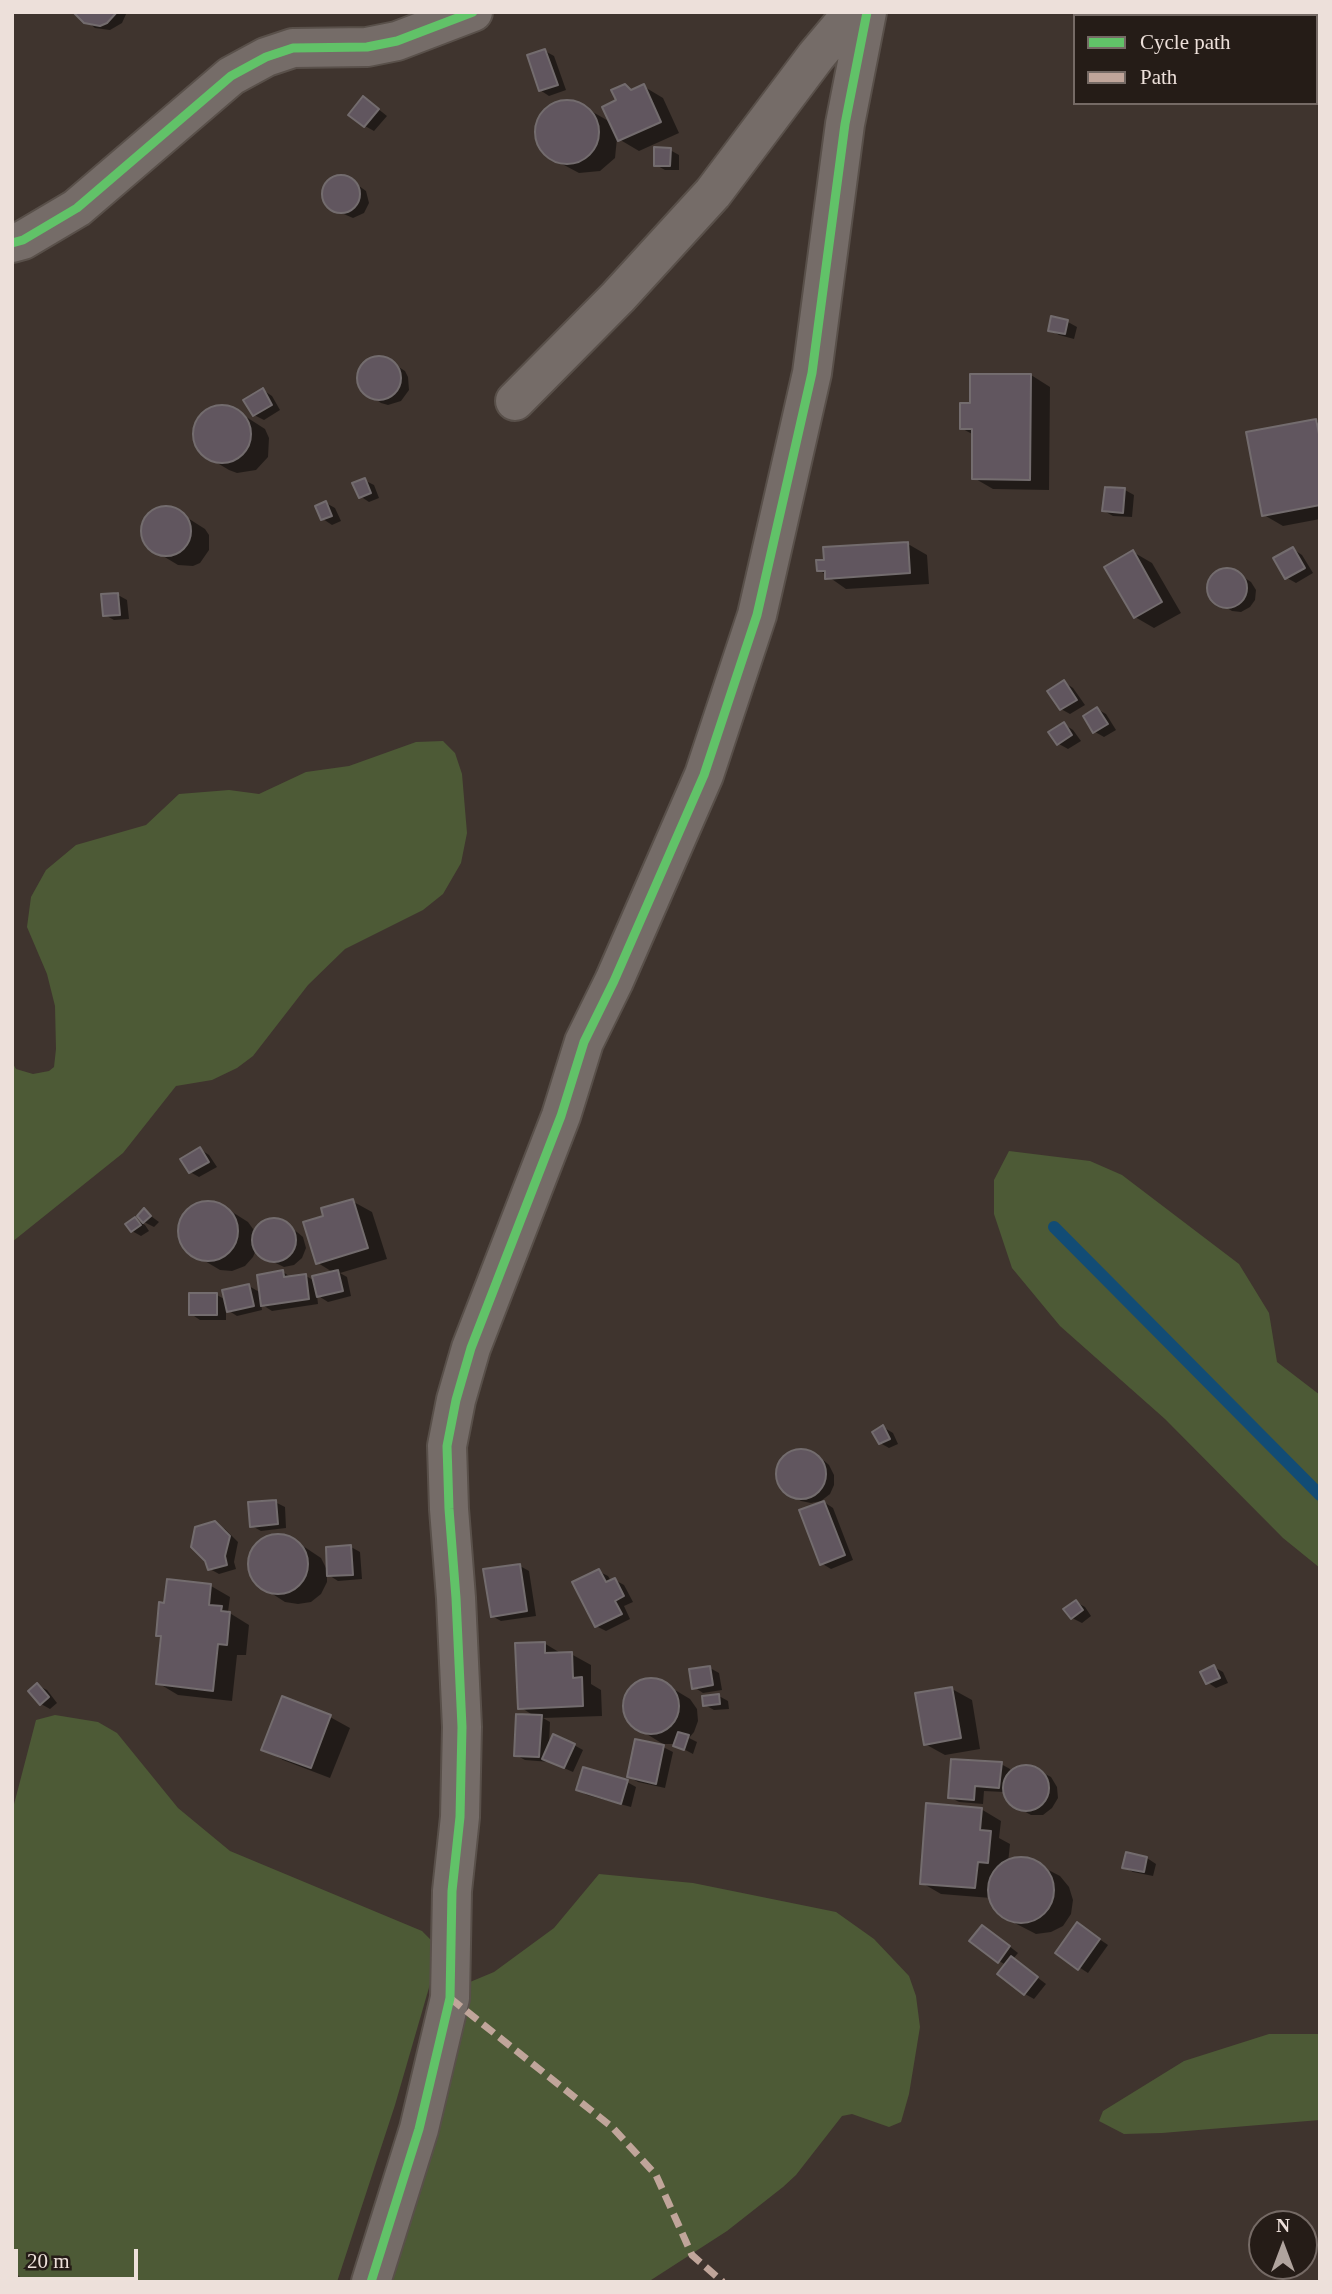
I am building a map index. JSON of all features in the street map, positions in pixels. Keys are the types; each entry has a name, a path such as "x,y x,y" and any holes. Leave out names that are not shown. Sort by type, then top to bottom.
{"street":[{"path":"12,243 23,240 77,208 231,75 266,57 293,48 367,47 397,41 473,12"},
{"path":"515,401 618,297 713,193 816,55 853,12"},
{"path":"371,2282 419,2129 450,1998 452,1891 460,1817 462,1727 447,1446 456,1400 471,1348 561,1116 584,1042 614,981 704,775 757,615 812,373 845,124 867,12"}],"green space":[{"path":"443,741 455,753 462,774 467,833 461,863 443,894 423,910 345,949 308,985 253,1056 237,1068 212,1080 176,1086 123,1153 12,1242 12,1062 16,1069 33,1074 49,1071 54,1067 56,1049 55,1006 47,974 27,927 31,897 46,870 76,845 146,825 179,794 229,790 259,794 306,772 349,766 416,742"},
{"path":"1009,1151 1090,1161 1122,1175 1239,1264 1269,1313 1277,1362 1320,1395 1320,1568 1283,1538 1165,1419 1060,1326 1012,1268 994,1214 994,1180"},
{"path":"55,1715 98,1722 117,1733 178,1808 230,1851 422,1931 433,1942 437,1960 395,2105 337,2282 25,2282 12,2269 12,1812 36,1720"},
{"path":"599,1874 693,1883 836,1912 874,1939 909,1976 916,1996 920,2027 909,2094 901,2122 889,2127 852,2114 842,2116 796,2175 783,2187 727,2231 648,2282 377,2282 458,1987 494,1972 554,1928"},
{"path":"1269,2034 1320,2034 1320,2120 1124,2134 1099,2121 1103,2111 1184,2061"}],"building":[{"path":"73,12 117,12 107,23 100,26 84,23"},
{"path":"1085,12 1110,12 1110,14"},
{"path":"545,49 558,85 539,91 527,55"},
{"path":"625,84 631,90 644,84 661,122 618,141 602,107 616,100 611,90"},
{"path":"363,96 379,109 364,127 348,115"},
{"path":"567,100 579,102 590,109 597,120 597,144 590,155 579,162 567,164 555,162 544,155 537,144 535,132 537,120 544,109 555,102"},
{"path":"654,147 671,148 670,166 654,166"},
{"path":"341,175 354,181 360,194 354,207 341,213 328,207 322,194 328,181"},
{"path":"1051,316 1068,320 1065,334 1048,331"},
{"path":"379,356 388,357 395,362 400,369 400,387 395,394 388,399 379,400 370,399 363,394 358,387 357,378 358,369 363,362 370,357"},
{"path":"970,374 1031,374 1030,480 972,479 972,429 960,429 960,403 970,403"},
{"path":"263,388 272,405 253,416 243,400"},
{"path":"222,405 233,407 246,418 251,434 249,445 238,458 222,463 211,461 198,450 193,434 195,423 206,410"},
{"path":"1316,419 1320,439 1320,505 1262,516 1246,432"},
{"path":"365,478 371,493 359,498 352,483"},
{"path":"1105,487 1125,488 1123,513 1102,511"},
{"path":"326,501 332,516 321,520 315,506"},
{"path":"166,506 184,513 191,531 184,549 166,556 148,549 141,531 148,513"},
{"path":"908,542 910,573 825,579 825,571 817,571 816,560 824,560 823,547"},
{"path":"1293,547 1305,568 1285,579 1273,558"},
{"path":"1133,550 1162,602 1134,618 1104,567"},
{"path":"1227,568 1241,574 1247,588 1241,602 1227,608 1213,602 1207,588 1213,574"},
{"path":"118,593 120,615 103,616 101,594"},
{"path":"1064,680 1077,700 1060,710 1047,691"},
{"path":"1097,707 1108,724 1093,733 1083,716"},
{"path":"1064,722 1072,735 1057,745 1048,732"},
{"path":"200,1147 209,1162 189,1173 180,1159"},
{"path":"353,1199 368,1248 316,1264 303,1222 323,1216 321,1208"},
{"path":"202,1201 214,1201 233,1214 238,1231 236,1243 225,1256 214,1261 202,1261 183,1248 178,1237 178,1225 191,1206"},
{"path":"144,1208 151,1216 143,1223 137,1216"},
{"path":"135,1217 141,1225 131,1232 125,1224"},
{"path":"274,1218 290,1224 296,1240 290,1256 274,1262 258,1256 252,1240 258,1224"},
{"path":"283,1270 284,1277 306,1274 309,1299 261,1306 257,1275"},
{"path":"338,1270 343,1291 317,1297 312,1276"},
{"path":"249,1284 254,1306 227,1312 222,1290"},
{"path":"189,1293 217,1293 217,1315 189,1315"},
{"path":"883,1425 890,1439 879,1444 872,1432"},
{"path":"801,1449 818,1457 826,1474 818,1491 801,1499 784,1491 776,1474 784,1457"},
{"path":"276,1500 278,1524 250,1527 248,1502"},
{"path":"824,1501 845,1555 820,1565 799,1510"},
{"path":"215,1521 230,1536 225,1556 227,1565 208,1570 205,1561 191,1547 195,1527"},
{"path":"272,1534 284,1534 303,1547 308,1564 306,1576 295,1589 284,1594 272,1594 253,1581 248,1570 248,1558 261,1539"},
{"path":"351,1545 353,1575 327,1576 326,1547"},
{"path":"520,1564 527,1611 491,1617 483,1569"},
{"path":"599,1569 606,1582 615,1578 624,1596 615,1601 622,1614 595,1627 572,1582"},
{"path":"167,1579 211,1584 209,1605 222,1606 221,1611 230,1612 227,1645 218,1644 213,1691 156,1684 161,1636 156,1636 159,1602 164,1603"},
{"path":"1076,1600 1083,1610 1071,1619 1063,1609"},
{"path":"545,1642 545,1653 572,1652 573,1678 582,1677 583,1706 518,1709 515,1643"},
{"path":"1214,1665 1220,1678 1206,1684 1200,1672"},
{"path":"710,1666 713,1685 692,1689 689,1669"},
{"path":"651,1678 662,1680 671,1686 677,1695 677,1717 671,1726 662,1732 651,1734 640,1732 631,1726 625,1717 623,1706 625,1695 631,1686 640,1680"},
{"path":"37,1683 49,1697 40,1705 28,1691"},
{"path":"952,1687 961,1738 924,1745 915,1693"},
{"path":"719,1694 720,1704 703,1706 702,1696"},
{"path":"282,1696 331,1715 311,1768 261,1750"},
{"path":"516,1714 542,1715 539,1757 514,1756"},
{"path":"678,1732 689,1735 684,1750 673,1746"},
{"path":"553,1734 575,1744 564,1768 542,1759"},
{"path":"635,1739 664,1745 656,1784 627,1777"},
{"path":"951,1759 1002,1762 999,1788 975,1786 974,1800 948,1798"},
{"path":"1026,1765 1035,1766 1042,1772 1048,1779 1048,1797 1042,1804 1035,1810 1026,1811 1017,1810 1010,1804 1004,1797 1003,1788 1004,1779 1010,1772 1017,1766"},
{"path":"583,1767 628,1780 621,1804 576,1790"},
{"path":"926,1803 982,1808 980,1830 991,1831 988,1863 978,1862 975,1888 920,1884"},
{"path":"1126,1852 1147,1857 1144,1872 1122,1868"},
{"path":"1021,1857 1034,1860 1044,1867 1051,1877 1054,1890 1051,1903 1044,1913 1034,1920 1021,1923 1008,1920 998,1913 991,1903 988,1890 991,1877 998,1867 1008,1860"},
{"path":"1077,1922 1100,1939 1078,1970 1055,1953"},
{"path":"982,1925 1010,1946 998,1963 969,1941"},
{"path":"1011,1956 1038,1977 1024,1995 997,1974"}],"waterway":[{"path":"1054,1227 1320,1495"}],"marked path":[{"path":"450,1998 612,2127 656,2175 692,2255 723,2282"}],"cycle path":[{"path":"12,243 23,240 77,208 231,76 266,57 293,48 367,47 397,41 473,12"},
{"path":"371,2282 419,2129 450,1998 452,1891 460,1817 462,1727 447,1446 456,1400 471,1348 561,1116 584,1042 614,981 704,775 757,615 812,373 845,124 867,12"}]}
